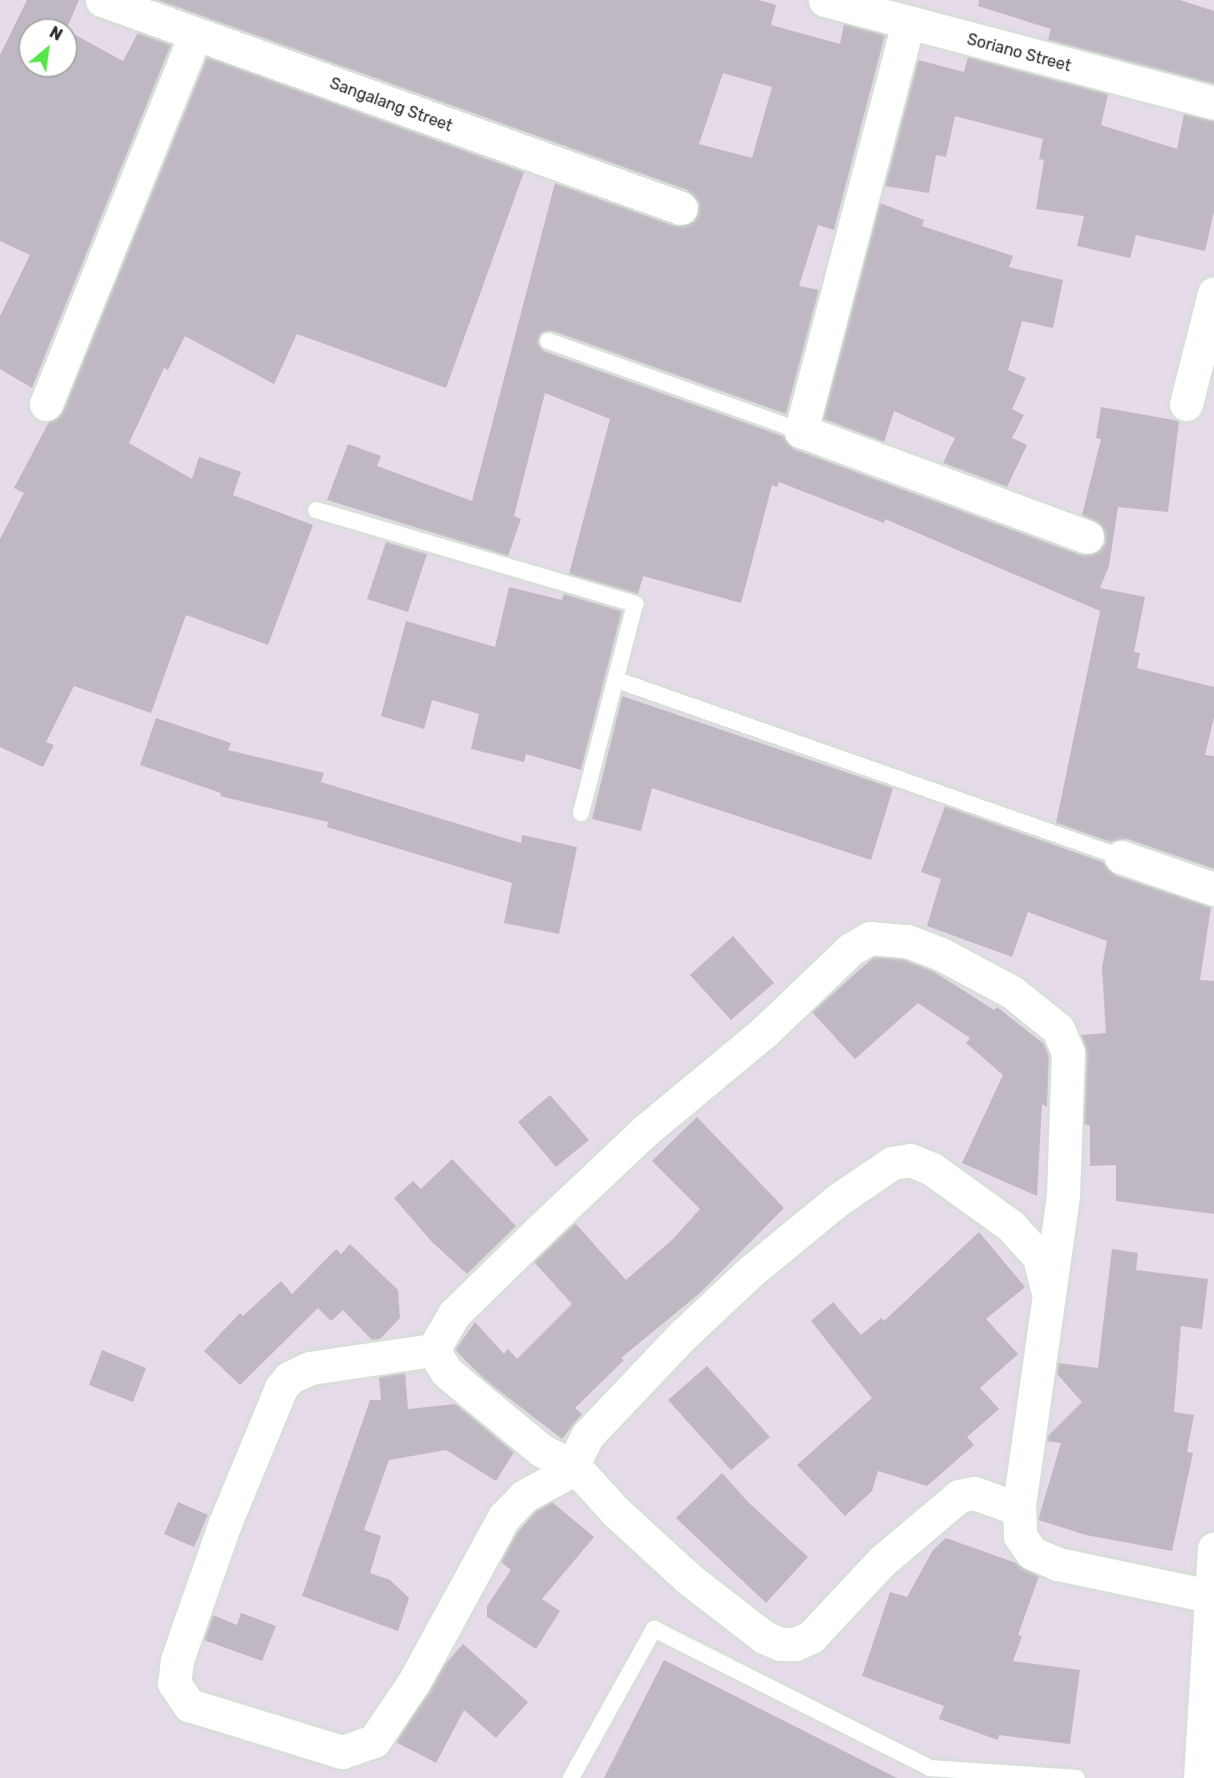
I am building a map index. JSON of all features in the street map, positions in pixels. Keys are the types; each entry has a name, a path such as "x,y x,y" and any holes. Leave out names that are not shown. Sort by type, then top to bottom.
{"street":[{"name":"Sangalang Street","path":"102,0 195,36 681,208"},
{"name":"Soriano Street","path":"825,0 1214,103"},
{"path":"908,23 801,431 1087,537"},
{"path":"46,404 195,36"},
{"path":"1186,404 1214,292"},
{"path":"1121,857 1214,889"},
{"path":"432,1350 454,1314 646,1131 763,1033 851,949 881,937 907,941 979,973 1039,1011 1063,1035 1068,1053 1063,1196 1047,1296 1019,1509 1020,1536 1024,1546 1042,1559 1210,1596"},
{"path":"576,1468 575,1460 588,1435 684,1334 798,1231 892,1162 910,1160 932,1169 1025,1238 1043,1266 1047,1296"},
{"path":"432,1350 310,1368 289,1378 280,1388 237,1492 177,1660 174,1683 189,1705 334,1750 353,1751 374,1741 387,1728 414,1682 504,1517 524,1496 576,1468"},
{"path":"432,1350 446,1371 472,1394 541,1450 576,1468 615,1511 689,1579 764,1637 788,1645 811,1637 882,1562 944,1505 974,1493 1019,1509"},
{"path":"1200,1778 1214,1548"}],"lane":[{"path":"548,341 801,431"},
{"path":"316,510 635,604 581,813"},
{"path":"617,680 1121,857"},
{"path":"571,1778 654,1629 930,1768 1077,1778"}],"building":[{"path":"27,0 79,0 71,18 18,18"},
{"path":"157,0 758,0 776,5 771,25 840,44 844,24 885,35 834,230 818,225 799,286 819,290 786,414 552,331 541,333 538,343 544,351 783,436 794,449 1081,555 1098,552 1105,543 1102,526 1082,515 1101,439 1096,438 1101,407 1179,421 1168,512 1118,507 1109,566 1100,588 1145,597 1134,652 1140,653 1137,668 1214,687 1214,717 1205,755 1214,756 1214,869 1127,839 1110,842 1056,823 1100,611 885,519 884,523 779,482 777,487 772,485 741,603 643,576 638,594 569,574 610,419 545,393 514,516 521,519 508,556 327,500 348,444 381,456 377,466 472,501 555,183 675,226 694,222 699,204 687,190","holes":["723,73 772,87 752,158 699,144"]},
{"path":"979,0 1180,0 1214,11 1214,84 1048,40 1051,29 978,6"},
{"path":"18,18 18,78 78,78 78,37 123,61 138,33 171,45 32,388 0,369 0,316 30,255 0,241 0,55"},
{"path":"207,57 524,172 446,388 297,334 274,384 185,336 168,370 164,368 129,443 192,479 199,457 241,472 233,495 313,525 268,645 186,615 151,713 74,686 46,742 54,745 43,767 0,747 0,539 24,493 14,488 49,422 63,411"},
{"path":"968,57 1108,94 1101,125 1177,149 1184,114 1214,121 1214,211 1205,251 1136,235 1130,258 1077,246 1084,216 1036,209 1044,160 1039,159 1043,139 955,116 946,157 936,155 929,193 885,186 918,60 964,72"},
{"path":"880,203 924,220 922,226 1013,256 1009,267 1063,280 1053,328 1022,321 1008,370 1026,378 1012,409 1024,415 1012,438 1027,445 1007,487 943,463 955,438 894,411 884,442 823,419"},
{"path":"386,542 427,554 408,612 367,599"},
{"path":"509,587 562,600 564,594 622,611 581,770 526,754 524,762 471,749 479,714 432,700 424,729 381,716 406,621 495,647"},
{"path":"622,696 893,788 871,860 652,788 641,831 592,819"},
{"path":"156,718 231,743 228,750 324,773 321,782 521,843 522,835 577,847 559,934 504,923 512,883 327,827 328,822 220,796 221,793 140,765"},
{"path":"945,806 1103,862 1115,875 1211,907 1200,980 1214,981 1214,1214 1116,1201 1116,1165 1090,1166 1090,1126 1084,1124 1087,1053 1081,1035 1106,1033 1102,967 1107,941 1028,912 1012,957 927,926 941,879 921,872"},
{"path":"733,936 774,983 731,1020 690,975"},
{"path":"874,957 903,959 933,971 994,1010 997,1007 1044,1044 1049,1056 1047,1107 1042,1104 1037,1196 962,1163 1003,1075 966,1043 970,1038 918,1003 855,1059 812,1012"},
{"path":"550,1095 589,1140 556,1167 518,1122"},
{"path":"697,1117 784,1208 700,1293 621,1358 624,1360 575,1408 582,1414 562,1439 485,1380 455,1350 475,1322 504,1354 508,1349 517,1359 572,1304 534,1262 575,1223 626,1280 673,1239 700,1209 652,1161"},
{"path":"452,1159 516,1226 467,1274 431,1241 394,1198 413,1181 421,1189"},
{"path":"979,1232 1025,1287 986,1319 1018,1354 980,1388 999,1409 967,1437 974,1445 927,1486 878,1471 872,1491 845,1516 797,1465 872,1398 811,1321 833,1302 861,1335 881,1318 884,1321"},
{"path":"350,1244 398,1290 400,1318 380,1339 372,1340 343,1310 331,1321 318,1308 240,1385 204,1351 240,1313 243,1316 281,1281 292,1294 336,1249 341,1254"},
{"path":"1112,1249 1138,1253 1136,1270 1208,1279 1202,1329 1181,1326 1174,1412 1194,1415 1187,1452 1193,1453 1172,1551 1086,1535 1038,1520 1061,1443 1047,1441 1048,1436 1082,1402 1057,1374 1058,1363 1098,1368"},
{"path":"102,1350 146,1368 133,1402 89,1385"},
{"path":"707,1366 770,1437 731,1470 668,1400"},
{"path":"405,1373 408,1409 456,1404 514,1452 496,1481 446,1450 389,1460 364,1530 381,1536 370,1573 390,1580 409,1598 398,1631 302,1596 370,1400 381,1400 379,1377"},
{"path":"722,1473 748,1502 808,1557 766,1603 676,1518"},
{"path":"178,1502 208,1515 194,1547 164,1534"},
{"path":"552,1502 594,1537 542,1599 560,1611 536,1649 487,1617 487,1606 511,1570 501,1562 516,1534 536,1511"},
{"path":"946,1538 1016,1563 1039,1576 1018,1635 1022,1636 1013,1661 1080,1670 1070,1744 999,1735 998,1740 939,1719 944,1706 862,1676 890,1592 907,1597 933,1550"},
{"path":"241,1613 276,1626 262,1661 204,1640 213,1615 237,1625"},
{"path":"463,1644 528,1702 496,1738 464,1710 436,1763 396,1742 445,1664"},
{"path":"664,1660 897,1778 604,1778"}]}
